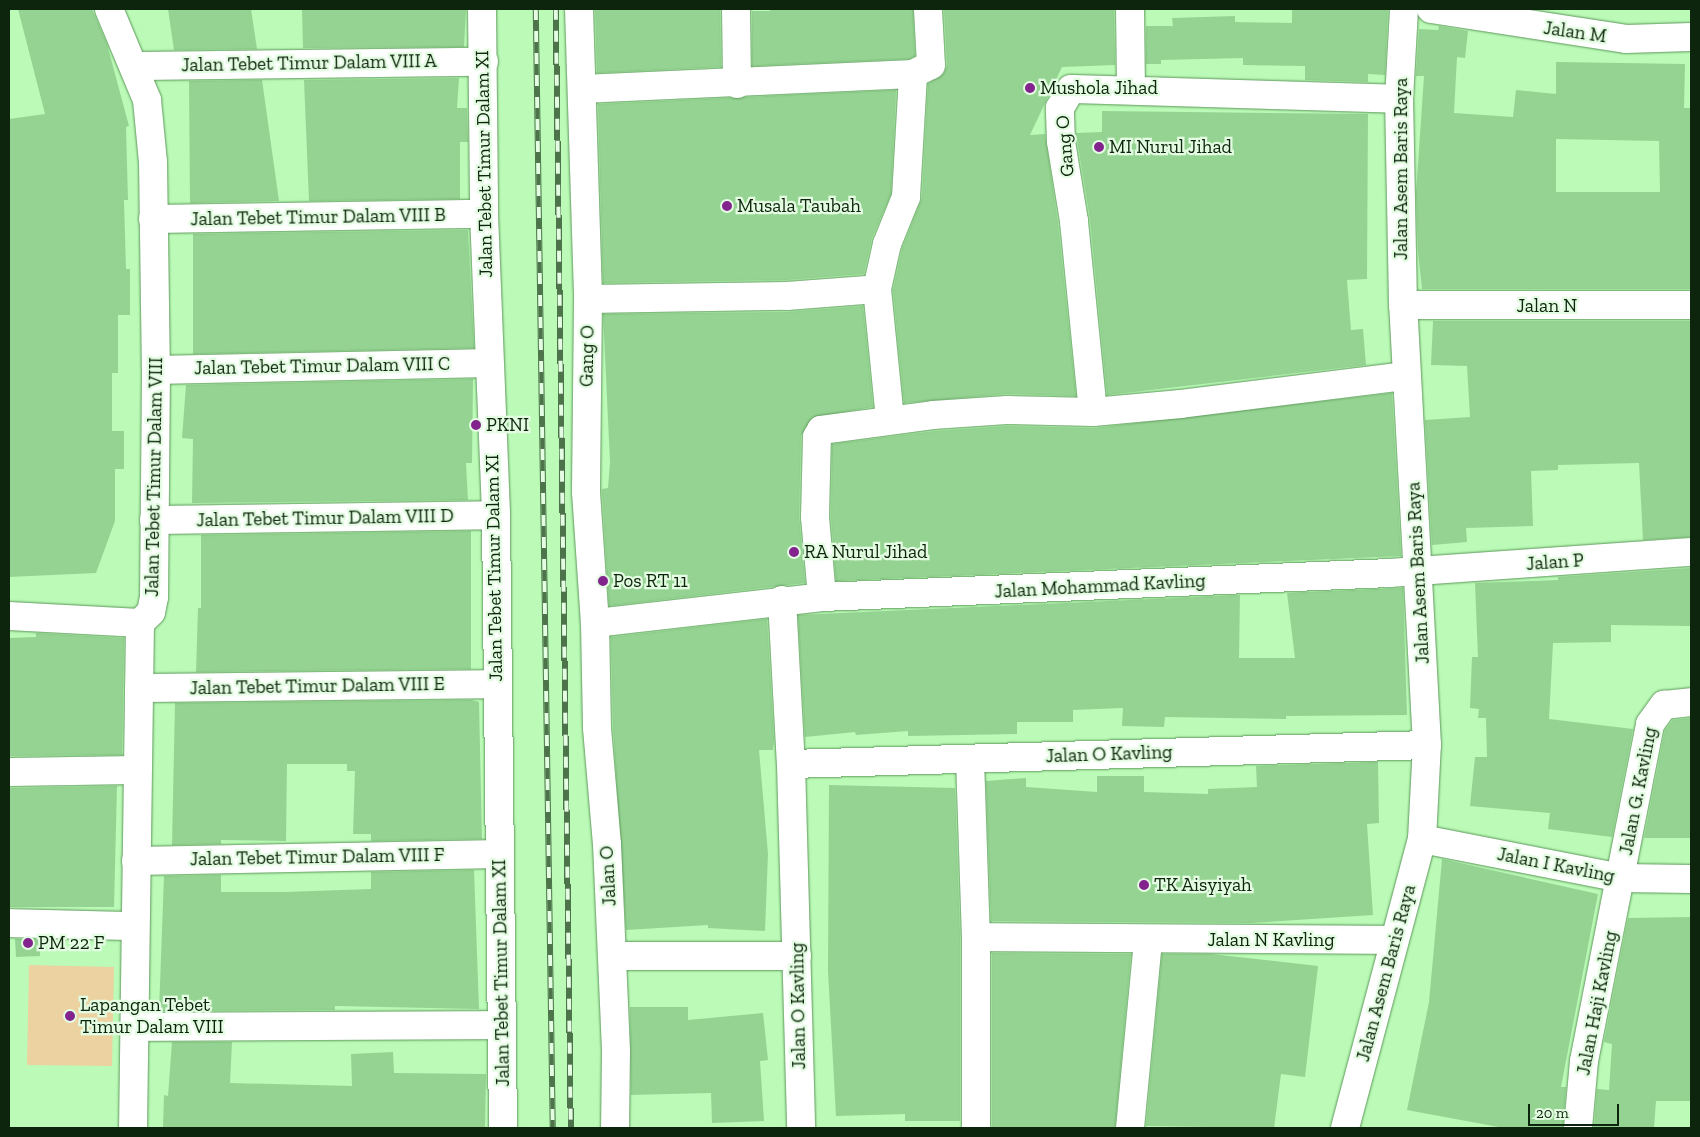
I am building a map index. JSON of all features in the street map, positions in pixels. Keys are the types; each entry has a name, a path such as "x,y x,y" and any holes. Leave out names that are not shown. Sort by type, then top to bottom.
{"street":[{"name":"Jalan Tebet Timur Dalam VIII","path":"109,9 135,66 147,100 153,162 156,370 153,605 151,612 140,623 132,1128"},
{"name":"Jalan Tebet Timur Dalam XI","path":"482,9 484,214 496,515 496,684 503,1128"},
{"name":"Gang O","path":"579,9 588,299 586,492 595,623"},
{"path":"736,9 738,84"},
{"path":"890,419 877,289 887,244 906,197 928,9"},
{"path":"1130,9 1131,89"},
{"name":"Jalan Asem Baris Raya","path":"1345,1128 1393,940 1422,839 1427,745 1403,305 1399,99 1404,9"},
{"name":"Jalan M","path":"1431,9 1626,39 1691,37"},
{"name":"Jalan Tebet Timur Dalam VIII A","path":"135,66 484,62"},
{"path":"582,89 738,84 922,69"},
{"name":"Gang O","path":"1093,412 1074,221 1061,142 1060,108 1071,89 1131,89 1399,99"},
{"name":"Jalan Tebet Timur Dalam VIII B","path":"153,219 484,214"},
{"path":"588,299 787,296 877,289"},
{"name":"Jalan N","path":"1403,305 1691,305"},
{"name":"Jalan Tebet Timur Dalam VIII C","path":"156,370 489,363"},
{"path":"822,596 815,517 818,433 890,419 1008,410 1093,412 1406,376"},
{"name":"Jalan Tebet Timur Dalam VIII D","path":"154,520 496,515"},
{"name":"Jalan P","path":"1418,570 1691,552"},
{"name":"Jalan Mohammad Kavling","path":"595,623 822,596 1418,570"},
{"name":"Jalan O Kavling","path":"782,600 791,764 801,1128"},
{"path":"9,616 140,623"},
{"name":"Jalan O","path":"595,623 597,728 612,956 616,1051 615,1128"},
{"name":"Jalan Tebet Timur Dalam VIII E","path":"139,688 496,684"},
{"name":"Jalan G. Kavling","path":"1621,878 1650,724 1664,705 1691,702"},
{"name":"Jalan O Kavling","path":"791,764 1427,745"},
{"path":"970,759 976,937 976,1128"},
{"path":"9,772 137,770"},
{"name":"Jalan I Kavling","path":"1422,839 1621,878 1691,879"},
{"name":"Jalan Tebet Timur Dalam VIII F","path":"136,861 499,854"},
{"name":"Jalan Haji Kavling","path":"1578,1128 1584,1061 1621,878"},
{"path":"9,923 134,926"},
{"name":"Jalan N Kavling","path":"976,937 1148,941 1393,940"},
{"path":"1130,1128 1148,941"},
{"path":"612,956 797,956"},
{"path":"134,1027 501,1025"}],"shaded area":[{"name":"Lapangan Tebet Timur Dalam VIII","path":"29,965 114,967 112,1066 27,1065"}],"building":[{"path":"18,9 92,9 107,44 129,126 126,127 128,200 124,200 126,269 130,269 130,315 118,315 118,373 112,373 112,431 124,431 124,469 115,469 115,521 96,573 9,577 9,119 45,114"},
{"path":"168,9 251,9 257,49 174,50"},
{"path":"302,9 466,9 464,47 303,48"},
{"path":"595,9 720,9 721,67 597,73"},
{"path":"770,9 913,9 915,56 909,59 752,66 752,11 770,11"},
{"path":"944,9 1114,9 1115,65 1062,67 1030,135 1045,134 1058,223 1076,396 1006,394 904,403 893,290 902,249 922,198 928,84 944,73 947,65"},
{"path":"1292,9 1388,9 1385,75 1368,74 1368,82 1305,80 1305,66 1243,65 1243,58 1161,60 1161,64 1146,64 1146,26 1173,26 1172,18 1235,16 1235,22 1292,23"},
{"path":"1439,26 1468,31 1465,58 1457,57 1454,113 1513,117 1516,90 1556,94 1556,62 1685,64 1684,108 1691,108 1691,289 1422,289 1418,252 1416,194 1424,76 1416,76 1419,29 1438,30","holes":["1556,139 1659,141 1660,192 1556,192"]},
{"path":"459,78 457,108 467,108 468,142 460,142 460,199 309,201 304,80"},
{"path":"262,80 279,201 190,203 189,81"},
{"path":"896,90 891,194 872,238 864,274 786,280 603,283 598,104"},
{"path":"1102,111 1368,114 1367,279 1347,280 1351,330 1363,329 1366,365 1107,395 1090,219 1076,133 1102,132"},
{"path":"468,230 474,348 193,354 193,234"},
{"path":"863,306 873,407 813,417 801,436 799,517 805,583 609,606 602,492 602,489 608,488 610,462 603,314 787,312"},
{"path":"1433,321 1691,321 1691,537 1643,540 1639,463 1558,465 1558,470 1531,471 1533,526 1466,528 1467,542 1432,545 1425,420 1470,417 1467,366 1431,365"},
{"path":"473,379 472,463 466,463 468,500 192,503 193,439 182,438 186,385"},
{"path":"1392,393 1401,556 836,581 831,517 832,444 935,431 1007,426 1094,428"},
{"path":"471,531 471,669 196,672 198,608 201,608 201,535"},
{"path":"1691,568 1691,626 1611,625 1611,642 1553,643 1549,719 1633,729 1612,837 1548,829 1550,813 1470,806 1475,757 1487,757 1486,718 1478,718 1479,709 1470,708 1472,657 1478,657 1475,583 1558,580 1558,577"},
{"path":"1403,588 1407,715 1286,716 1286,719 1165,717 1164,727 1122,726 1123,708 1073,710 1073,722 1017,722 1017,734 908,736 908,731 856,735 855,732 805,737 798,615 1240,595 1239,658 1295,658 1287,593"},
{"path":"767,619 774,740 773,750 759,750 768,854 765,931 708,928 708,925 626,930 613,727 611,637"},
{"path":"36,633 124,638 122,755 9,756 9,638 36,637"},
{"path":"471,700 479,702 482,839 371,841 371,834 353,834 355,771 347,771 347,764 287,764 286,841 221,840 221,844 172,845 175,703"},
{"path":"1691,718 1691,838 1644,838 1665,730 1673,720"},
{"path":"1378,762 1379,823 1367,824 1373,915 1252,923 991,921 986,781 1026,778 1026,787 1097,792 1097,776 1144,776 1144,792 1208,794 1208,789 1257,787 1256,766"},
{"path":"829,785 955,788 960,937 960,1121 905,1121 905,1114 836,1116 828,971"},
{"path":"117,786 114,907 9,907 9,788"},
{"path":"1442,859 1598,894 1561,1087 1566,1087 1563,1128 1504,1128 1407,1110 1429,1002"},
{"path":"474,870 479,1009 335,1006 335,1010 159,1011 164,876 221,875 221,892 285,892 371,889 371,872"},
{"path":"1691,917 1691,1101 1656,1101 1654,1128 1594,1128 1597,1089 1609,1090 1612,1044 1604,1042 1628,918"},
{"name":"PM 22 F","path":"15,939 40,939 40,956 16,957"},
{"path":"992,953 1131,954 1115,1128 992,1128"},
{"path":"1162,954 1211,954 1318,966 1305,1077 1281,1074 1274,1128 1146,1126"},
{"path":"630,1007 688,1007 688,1020 763,1013 768,1060 760,1061 764,1121 712,1123 711,1093 631,1095"},
{"path":"172,1042 232,1042 230,1083 352,1086 351,1054 393,1052 394,1073 486,1074 485,1128 163,1128 164,1095 168,1096"}],"railway":[{"path":"536,9 553,1128"},
{"path":"556,9 571,1128"}],"place":[{"name":"Mushola Jihad","path":"1030,88"},
{"name":"MI Nurul Jihad","path":"1099,147"},
{"name":"Musala Taubah","path":"727,206"},
{"name":"PKNI","path":"476,425"},
{"name":"RA Nurul Jihad","path":"794,552"},
{"name":"Pos RT 11","path":"603,581"},
{"name":"TK Aisyiyah","path":"1144,885"},
{"name":"PM 22 F","path":"28,943"},
{"name":"Lapangan Tebet Timur Dalam VIII","path":"70,1016"}]}
